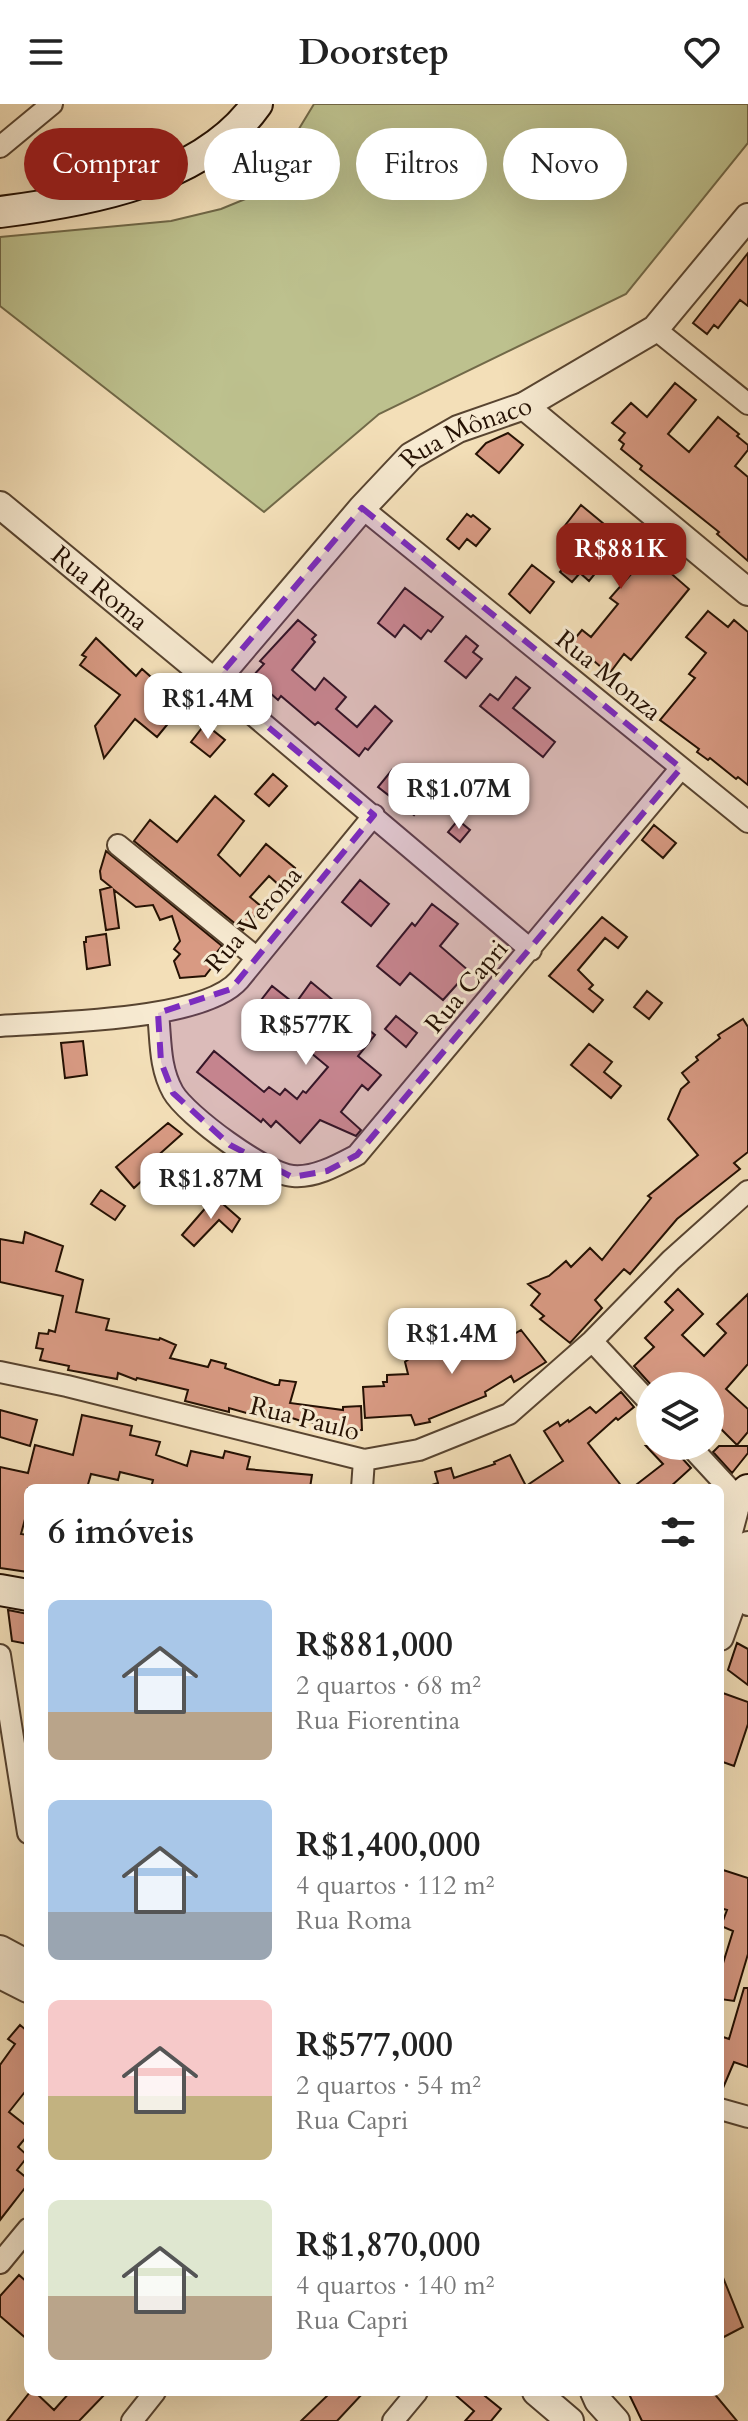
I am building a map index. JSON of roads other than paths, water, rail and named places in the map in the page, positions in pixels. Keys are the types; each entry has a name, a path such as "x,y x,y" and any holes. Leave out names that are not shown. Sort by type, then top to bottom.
{"main road":[{"path":"0,212 138,186 196,160 248,117 257,104"},
{"path":"0,1590 24,1594"}],"street":[{"path":"0,147 52,104"},
{"name":"Rua Mônaco","path":"214,682 362,508 411,456 458,429 524,406 655,329 748,217"},
{"path":"655,329 748,404"},
{"path":"524,406 748,592"},
{"name":"Rua Roma","path":"0,505 374,815 531,950"},
{"name":"Rua Monza","path":"362,508 748,822"},
{"name":"Rua Capri","path":"158,1013 161,1062 173,1093 201,1120 230,1145 292,1177 327,1171 357,1155 681,768"},
{"name":"Rua Verona","path":"0,1026 158,1013 224,994 374,815"},
{"path":"118,845 257,958"},
{"name":"Rua Paulo","path":"0,1372 364,1460 419,1450 509,1414 592,1341 671,1260 748,1191"},
{"path":"592,1341 636,1388"},
{"path":"362,1484 364,1460"},
{"path":"701,1460 721,1484"},
{"path":"724,1548 735,1501"},
{"path":"724,1625 748,1545"},
{"path":"0,1655 24,1788"},
{"path":"0,1949 24,1962"},
{"path":"0,1975 24,1987"},
{"path":"724,2110 748,2117"},
{"path":"0,2263 24,2234"},
{"path":"132,2421 152,2396"},
{"path":"393,2421 414,2396"},
{"path":"541,2396 570,2421"},
{"path":"559,2396 570,2421"},
{"path":"596,2396 616,2421"}]}
